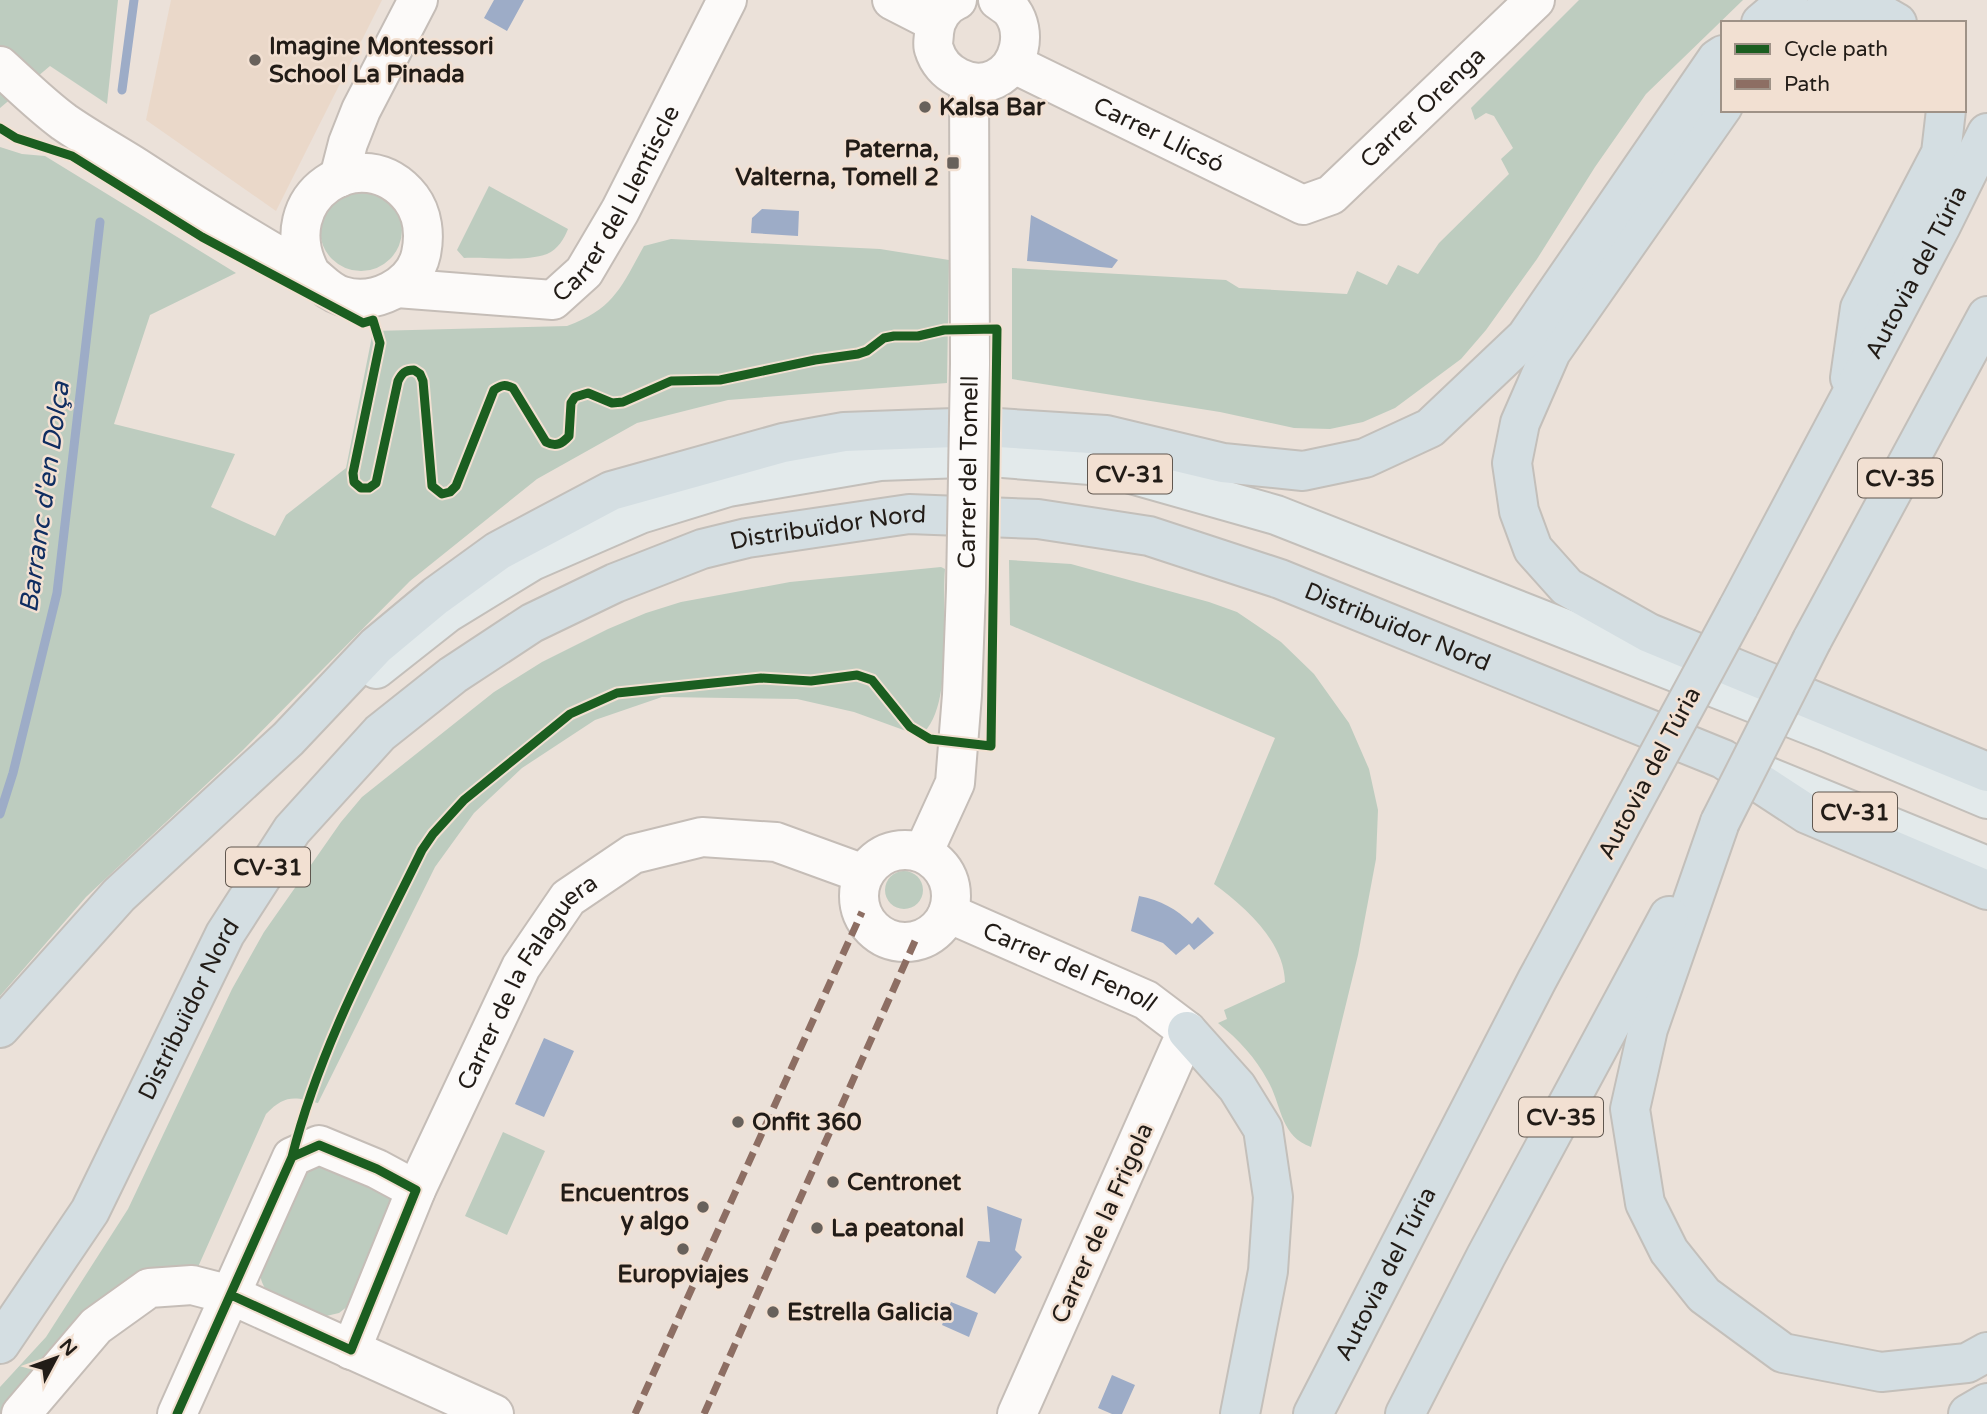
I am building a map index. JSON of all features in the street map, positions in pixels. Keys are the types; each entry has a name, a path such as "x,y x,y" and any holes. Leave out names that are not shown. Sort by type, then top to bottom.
{"highway":[{"path":"1763,21 1788,0"},
{"path":"1813,21 1818,16 1878,12 1894,21"},
{"path":"288,739 376,646 436,596 498,551 611,491 704,463 783,443 844,432 982,427 1106,435 1223,463 1303,471 1365,458 1430,428 1526,337 1721,56"},
{"path":"1721,109 1550,352 1520,423 1512,463 1519,511 1533,549 1567,587 1648,633 1987,772"},
{"path":"1847,403 1860,308 1941,153 1945,112"},
{"name":"Autovia del Túria","path":"1313,1414 1537,980 1847,403 1987,133"},
{"name":"CV-35","path":"1405,1414 1486,1256 1720,821 1812,640 1987,316"},
{"name":"Distribuïdor Nord","path":"0,1344 90,1211 225,934 292,830 380,733 453,675 532,623 615,583 702,549 747,538 909,514 1038,519 1149,537 1280,579 1723,759"},
{"name":"CV-31","path":"0,1028 119,895 288,739"},
{"path":"1723,759 1807,814 1987,890"},
{"path":"1720,821 1648,1029 1630,1109 1645,1203 1669,1251 1704,1295 1783,1353 1881,1371 1967,1363 1987,1352"},
{"path":"1186,1031 1237,1087 1263,1129 1273,1198 1268,1271 1240,1414"},
{"path":"1968,1414 1987,1403"}],"main road":[{"name":"CV-31","path":"288,739 447,613 532,561 640,514 728,487 880,461 990,457 1103,466 1276,515 1825,731 1987,799"},
{"name":"Distribuïdor Nord","path":"1723,759 1987,866"}],"street":[{"path":"339,178 360,110 418,0"},
{"name":"Carrer del Llentiscle","path":"397,288 553,300 584,272 620,211 727,0"},
{"path":"892,0 946,11 933,48 946,71 969,82 994,79 1014,64 1020,46 1019,27 1010,9 998,0"},
{"name":"Carrer Orenga","path":"1303,205 1331,194 1535,0"},
{"name":"Carrer Llicsó","path":"1014,64 1303,205"},
{"path":"0,66 63,121 233,229 311,274 325,287 342,296 360,299 379,296 397,288 411,274 421,257 424,237 421,216 411,199 397,185 379,176 359,173 324,185 312,197 299,226 303,259 311,274"},
{"name":"Carrer del Tomell","path":"923,853 955,783 962,695 970,364 969,82"},
{"path":"233,229 299,226"},
{"name":"Carrer de la Falaguera","path":"351,1350 416,1190 521,967 569,898 633,854 702,837 776,842 864,874"},
{"path":"905,850 923,853 936,862 946,875 951,890 948,913 934,932 920,940 904,943 889,939 875,932 862,912 859,887 864,874 875,860 890,852 905,850"},
{"name":"Carrer del Fenoll","path":"948,913 1146,1000 1186,1031"},
{"name":"Carrer de la Frigola","path":"1017,1414 1186,1031"},
{"path":"177,1414 292,1157 319,1145 377,1169 416,1190"},
{"path":"21,1414 96,1325 149,1288 192,1285 231,1295 494,1414"}],"shaded area":[{"name":"Imagine Montessori School La Pinada","path":"171,0 382,0 276,211 146,120"}],"green space":[{"path":"0,0 118,0 107,104 50,66 0,108"},
{"path":"1579,0 1743,0 1646,94 1595,167 1537,259 1486,330 1461,359 1395,408 1363,422 1330,429 1294,428 1220,412 1012,379 1012,268 1226,280 1239,288 1347,294 1357,271 1387,285 1398,265 1418,274 1439,243 1509,174 1501,159 1513,148 1494,116 1486,113 1475,120 1471,108"},
{"path":"0,147 22,154 45,156 236,273 150,315 114,424 235,454 211,507 275,536 286,515 346,468 373,331 567,326 606,304 622,285 644,246 671,239 880,249 949,260 947,383 728,400 637,423 537,479 410,581 243,750 86,897 0,996"},
{"path":"489,186 568,229 560,243 551,252 538,256 518,259 464,258 457,250"},
{"path":"361,189 377,192 390,201 399,214 402,230 399,246 390,259 377,268 361,271 345,268 332,259 323,246 320,230 323,214 332,201 345,192"},
{"path":"1009,560 1071,564 1237,612 1281,642 1314,674 1349,723 1369,769 1378,810 1376,859 1358,955 1311,1147 1293,1136 1287,1128 1273,1091 1258,1064 1240,1042 1218,1023 1227,1019 1224,1010 1285,982 1278,953 1261,926 1214,884 1275,738 1010,625"},
{"path":"941,567 945,569 942,683 931,723 920,736 854,712 797,699 662,697 595,720 522,768 474,813 435,867 318,1103 302,1099 284,1100 266,1114 198,1267 6,1414 0,1414 0,1387 46,1337 128,1209 232,989 264,932 341,822 362,797 494,692 542,662 646,613 681,602 790,582"},
{"path":"904,871 917,877 923,890 917,903 904,909 891,903 885,890 891,877"},
{"path":"503,1132 545,1151 507,1235 465,1216"},
{"path":"311,1161 388,1192 392,1208 348,1306 339,1313 322,1317 269,1294 260,1274"}],"water":[{"path":"494,0 524,0 507,31 484,18"},
{"path":"762,209 799,211 798,236 751,233 752,218"},
{"path":"1031,215 1118,260 1112,268 1027,261"},
{"path":"1139,896 1168,906 1192,924 1198,917 1214,933 1194,950 1189,944 1176,955 1163,943 1131,931"},
{"path":"544,1038 574,1051 544,1117 515,1104"},
{"path":"987,1206 1022,1219 1015,1250 1022,1257 995,1294 966,1277 978,1241 990,1242"},
{"path":"951,1302 978,1313 969,1337 942,1325"},
{"path":"1112,1375 1135,1385 1122,1414 1112,1414 1098,1408"}],"waterway":[{"name":"Barranc d'en Dolça","path":"122,90 134,0"},
{"name":"Barranc d'en Dolça","path":"0,814 13,773 57,593 100,222"}],"marked path":[{"path":"635,1414 862,912"},
{"path":"704,1414 915,941"}],"cycle path":[{"path":"0,128 16,138 72,156 202,237 363,323 373,320 380,343 353,473 354,482 361,488 369,488 376,483 398,381 402,374 408,371 414,370 420,374 423,381 432,486 442,494 450,492 456,486 494,390 501,386 513,388 546,442 556,444 569,436 571,403 575,397 588,393 612,403 623,402 671,381 720,380 858,354 867,351 884,338 894,336 918,336 944,330 997,329 991,746 930,739 910,727 872,680 857,675 811,681 761,678 617,693 570,714 464,800 422,850 332,1039 303,1117 292,1157"},
{"path":"177,1414 292,1157 319,1145 377,1169 416,1190 351,1350 231,1295"}],"place":[{"name":"Imagine Montessori School La Pinada","path":"255,60"},
{"name":"Kalsa Bar","path":"925,107"},
{"name":"Paterna, Valterna, Tomell 2","path":"953,163"},
{"name":"Onfit 360","path":"738,1122"},
{"name":"Centronet","path":"833,1182"},
{"name":"Encuentros y algo","path":"703,1207"},
{"name":"La peatonal","path":"817,1228"},
{"name":"Europviajes","path":"683,1249"},
{"name":"Estrella Galicia","path":"773,1312"}]}
